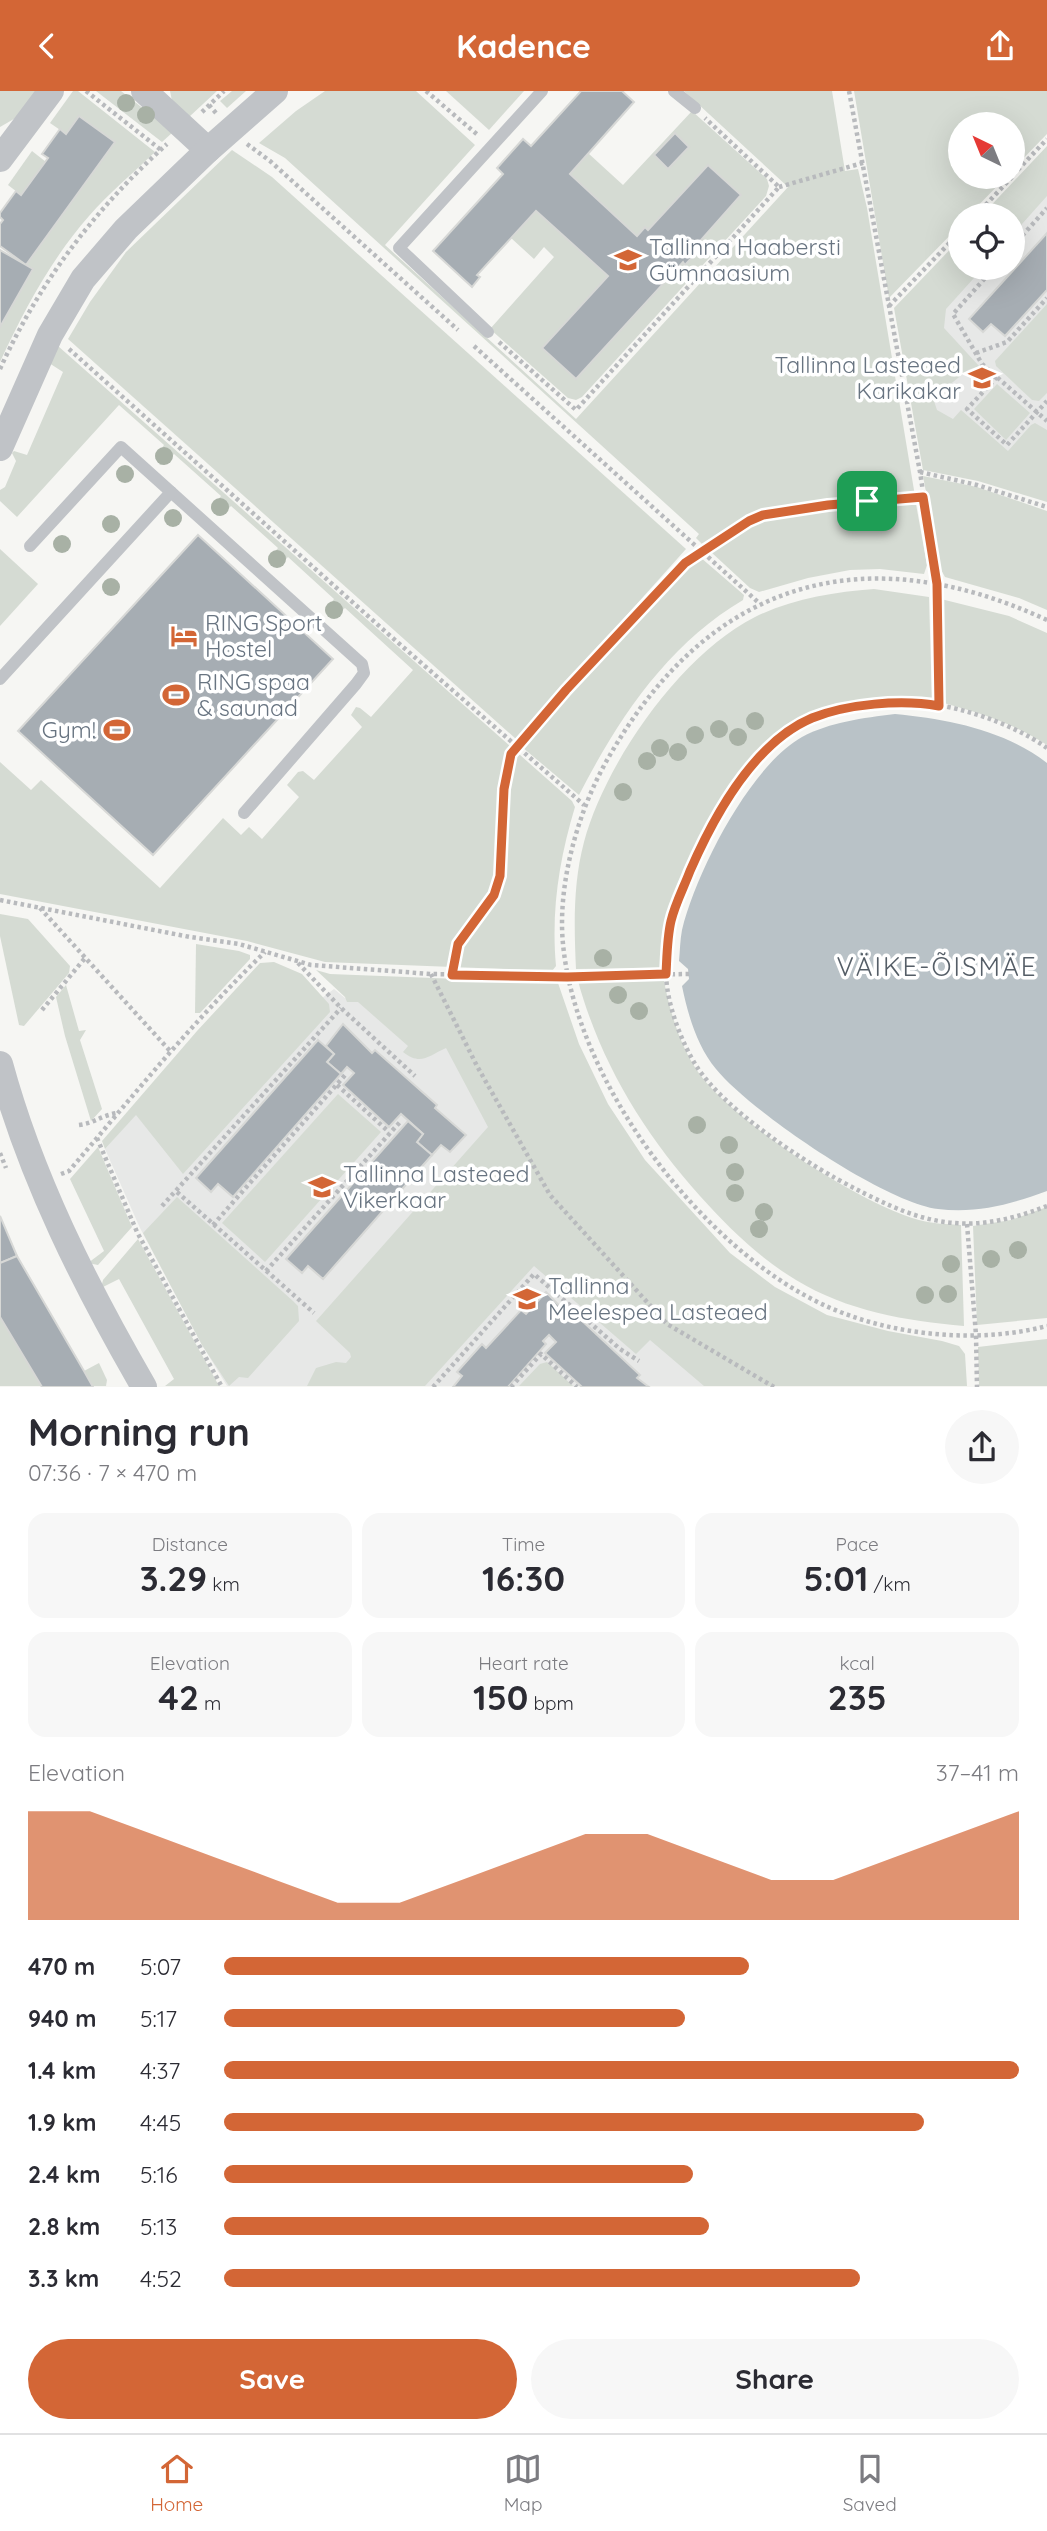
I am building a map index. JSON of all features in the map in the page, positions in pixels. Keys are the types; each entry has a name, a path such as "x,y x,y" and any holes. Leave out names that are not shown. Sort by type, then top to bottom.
{"street":[{"path":"1,153 51,91"},
{"path":"144,91 208,150"},
{"path":"0,448 50,335 83,279 126,229 230,129 275,91"},
{"path":"0,1064 13,1110 41,1183 88,1283 144,1387"}],"lane":[{"path":"488,332 399,248 542,91"},
{"path":"674,91 695,108"},
{"path":"30,546 121,447 362,664 364,673 356,684 244,813"},
{"path":"0,679 171,492"}],"path":[{"path":"86,91 161,150"},
{"path":"426,91 492,147"},
{"path":"849,91 920,472 937,584 939,706"},
{"path":"209,104 230,129 270,161 464,336"},
{"path":"695,108 779,187"},
{"path":"1026,161 1047,139"},
{"path":"488,332 576,410 779,187 864,163"},
{"path":"986,203 1000,189"},
{"path":"1025,233 1047,208"},
{"path":"889,307 948,245"},
{"path":"684,267 697,278"},
{"path":"983,280 953,314 982,363 1047,421"},
{"path":"976,353 1007,342 1047,298"},
{"path":"24,322 60,340 584,805"},
{"path":"474,345 760,603"},
{"path":"997,377 967,409 1007,445 1047,401"},
{"path":"920,472 977,485 1047,507"},
{"path":"452,975 458,944 494,895 500,876 504,789 511,754 558,699 685,563 749,521 763,515 828,505 923,497"},
{"path":"1047,621 1003,601 937,584 873,578 803,588 760,603 709,636 662,681 639,708 584,805 563,905 562,941 567,977 589,1046 638,1135 685,1194 733,1244 760,1266 826,1306 863,1320 935,1333 976,1335 1047,1327"},
{"path":"1047,748 1012,728 978,715 939,706 901,702 850,709 812,718 785,734 740,781 715,819 671,919 666,974 676,1020 698,1067 721,1095 806,1160 866,1194 933,1221 967,1224 1009,1219 1047,1206"},
{"path":"0,900 182,936 239,944 311,965 452,975 567,977 689,974"},
{"path":"39,907 171,1052"},
{"path":"41,1183 69,1171 234,981 265,952"},
{"path":"42,1010 85,958"},
{"path":"296,961 341,1008 415,1076"},
{"path":"432,974 477,1066 550,1195 667,1324 774,1387"},
{"path":"162,1206 341,1008"},
{"path":"213,1225 346,1075"},
{"path":"337,1084 389,1132"},
{"path":"79,1125 93,1123 100,1116 118,1113"},
{"path":"266,1271 400,1122"},
{"path":"97,1138 136,1231 222,1387"},
{"path":"177,1192 314,1313"},
{"path":"967,1224 976,1335 977,1387"},
{"path":"433,1387 534,1274 620,1349 639,1361"},
{"path":"511,1387 541,1354 577,1387"}],"shaded area":[{"path":"0,91 37,91 19,116 0,127"},
{"path":"73,91 78,91 155,152 113,191 63,249 29,304 0,362 0,327 33,270 26,265 115,142 80,116 66,134 50,123"},
{"path":"96,91 121,91 173,132 162,142"},
{"path":"170,91 217,91 189,117 172,101"},
{"path":"232,91 246,91 227,108 220,101"},
{"path":"325,91 416,91 475,145 385,245 576,419 788,187 684,91 832,91 845,171 858,169 867,208 915,496 860,497 757,513 704,546 696,538 699,534 285,158 259,143 296,111"},
{"path":"446,91 524,91 489,130"},
{"path":"854,91 1047,91 1047,134 1026,156 1026,112 948,112 948,189 994,189 981,203 948,203 948,237 889,298"},
{"path":"692,111 767,179 769,186 766,196 582,397 576,400 568,398 490,329 554,257 544,247 534,259 511,238 536,211 608,276 542,348 576,379 683,262 686,264 697,253 693,249 741,195 708,165 648,230 645,227 637,236 570,174 588,153 623,185"},
{"path":"1047,146 1047,196 1025,221 1025,203 993,203 1006,189 1026,189 1026,168"},
{"path":"232,150 272,177 686,549 516,739 68,339 90,302 126,252"},
{"path":"32,151 46,162 21,195 8,185"},
{"name":"Tallinna Lasteaed Karikakar","path":"1047,157 1047,490 931,449 904,307 948,277 948,280 1025,280 1025,203 1020,203"},
{"path":"948,252 948,280 972,280 946,309 944,328 979,366 968,370 933,398 937,410 953,419 961,410 1008,451 1031,425 1035,423 1047,430 1047,502 978,481 923,470 894,308"},
{"path":"1047,304 1047,393 1039,401 1032,400 996,366 995,361"},
{"path":"58,346 572,801 575,807 558,886 556,966 552,971 325,962 247,941 0,894 0,762 31,790 41,780 160,888 223,818 241,835 249,827 262,839 299,797 287,785 298,772 303,771 314,780 362,727 351,715 356,707 371,717 413,670 345,608 332,619 325,611 334,599 288,557 277,568 268,560 278,548 231,506 221,516 217,516 211,509 221,496 174,454 164,465 160,465 155,458 164,445 119,405 17,517 0,501 0,490 5,487 16,461 12,453 14,451 27,455 63,372 49,363"},
{"path":"997,384 1030,413 1006,440 974,409"},
{"path":"923,476 977,487 1047,511 1047,610 1019,598 945,577 940,568"},
{"path":"916,504 927,565 924,574 880,569 850,570 759,592 750,588 711,552 741,530 761,520 863,505"},
{"path":"0,549 38,584 0,626"},
{"path":"700,557 744,595 743,600 691,638 668,661 628,712 579,795 522,747 543,718"},
{"path":"874,589 929,597 932,701 881,702 827,711 797,723 776,738 736,784 701,840 676,896 666,938 664,968 576,969 576,889 584,842 594,811 609,779 650,714 700,657 727,634 755,617 783,605 813,597"},
{"path":"941,599 1009,616 1047,633 1047,745 997,720 944,703"},
{"path":"895,714 955,723 994,734 1013,742 1047,763 1047,1191 994,1207 952,1210 915,1203 853,1173 787,1130 733,1087 709,1060 694,1030 682,986 689,979 688,969 679,961 682,930 699,879 728,823 763,771 782,751 813,732 847,721"},
{"path":"0,914 28,919 70,966 69,973 24,1026 19,1025 0,936"},
{"path":"196,944 250,955 250,959 200,1013 195,1013"},
{"path":"274,962 302,974 329,1004 330,1012 183,1174 136,1115 105,1149 102,1141 197,1031 260,963"},
{"path":"316,970 330,974 558,983 579,1044 608,1104 645,1160 730,1253 775,1287 827,1315 959,1346 965,1354 967,1386 704,1386 650,1340 636,1354 534,1266 425,1386 307,1386 316,1368 336,1362 346,1363 351,1357 316,1321 488,1127 446,1048 420,1059 409,1056 403,1052 408,1046 358,1002 347,1002"},
{"path":"578,981 664,981 677,1030 694,1066 742,1117 802,1160 865,1197 919,1220 961,1225 964,1326 877,1313 836,1300 796,1280 745,1242 700,1196 643,1122 599,1041"},
{"path":"66,985 79,1031 86,1030 80,1040 102,1109 91,1121 56,997"},
{"name":"Tallinna Lasteaed Vikerkaar","path":"334,989 345,998 427,1006 735,1386 227,1386 202,1345 140,1228 105,1149 220,1019 322,998"},
{"path":"338,1094 381,1132 265,1262 222,1223"},
{"path":"98,1147 132,1227 98,1265 88,1263 104,1251 70,1179"},
{"path":"177,1197 298,1306 299,1321 248,1378 239,1377 229,1386 202,1345 143,1233"},
{"path":"1047,1207 1047,1318 977,1325 973,1226 1011,1220"},
{"path":"138,1239 219,1386 165,1386 174,1379 119,1279 101,1288 103,1280"},
{"path":"0,1317 42,1386 0,1386"},
{"path":"1047,1339 1047,1386 979,1386 978,1347"},
{"path":"547,1362 573,1386 519,1386 540,1364"},
{"path":"99,1363 107,1380 106,1386 93,1386 84,1371"}],"building":[{"path":"581,91 622,91 634,102 570,174 637,236 645,227 648,230 708,165 741,195 693,249 697,252 685,265 683,262 576,379 542,348 608,276 536,211 477,275 480,277 472,287 433,251 503,174 497,168 523,139 531,146"},
{"path":"79,116 115,142 26,265 0,246 0,224 3,220 0,213 16,191 21,195 48,158 42,154 60,129 66,134"},
{"path":"675,133 689,147 668,169 654,155"},
{"path":"1047,233 1047,290 1005,336 991,324 983,332 969,319 1004,280 1025,280 1025,257"},
{"path":"0,250 33,269 0,327"},
{"name":"RING spaa & saunad","path":"198,535 333,659 153,855 18,731"},
{"path":"343,1024 372,1053 375,1050 437,1105 435,1108 466,1135 450,1152 441,1145 432,1155 417,1142 423,1134 401,1114 389,1127 343,1085 354,1073 347,1067 341,1074 327,1062 334,1054 326,1046"},
{"path":"318,1040 334,1054 327,1062 341,1074 233,1197 218,1184 211,1192 196,1178"},
{"path":"408,1121 423,1134 417,1142 432,1155 323,1279 308,1266 302,1273 286,1259"},
{"path":"0,1216 17,1256 0,1263"},
{"path":"17,1256 93,1387 42,1387 0,1317 0,1263"},
{"path":"546,1292 575,1322 579,1318 640,1375 637,1378 649,1387 582,1387 545,1353 556,1342 549,1335 543,1341 546,1344 508,1387 453,1387 462,1376 457,1372 482,1344 486,1348 521,1310 526,1314"}],"place":[{"name":"Tallinna Haabersti Gümnaasium","path":"628,260"},
{"name":"Tallinna Lasteaed Karikakar","path":"982,378"},
{"name":"RING Sport Hostel","path":"184,636"},
{"name":"RING spaa & saunad","path":"176,695"},
{"name":"Gym!","path":"117,730"},
{"name":"Tallinna Lasteaed Vikerkaar","path":"322,1187"},
{"name":"Tallinna Meelespea Lasteaed","path":"527,1299"}],"district":[{"name":"VÄIKE-ÕISMÄE","path":"937,967"}],"route":[{"path":"923,497 937,584 939,706 901,702 850,709 812,718 785,734 762,755 740,781 715,819 699,851 671,919 666,974 567,977 452,975 453,958 458,944 494,895 500,876 504,789 511,754 535,725 685,563 749,521 763,515 867,501 923,497"}]}
